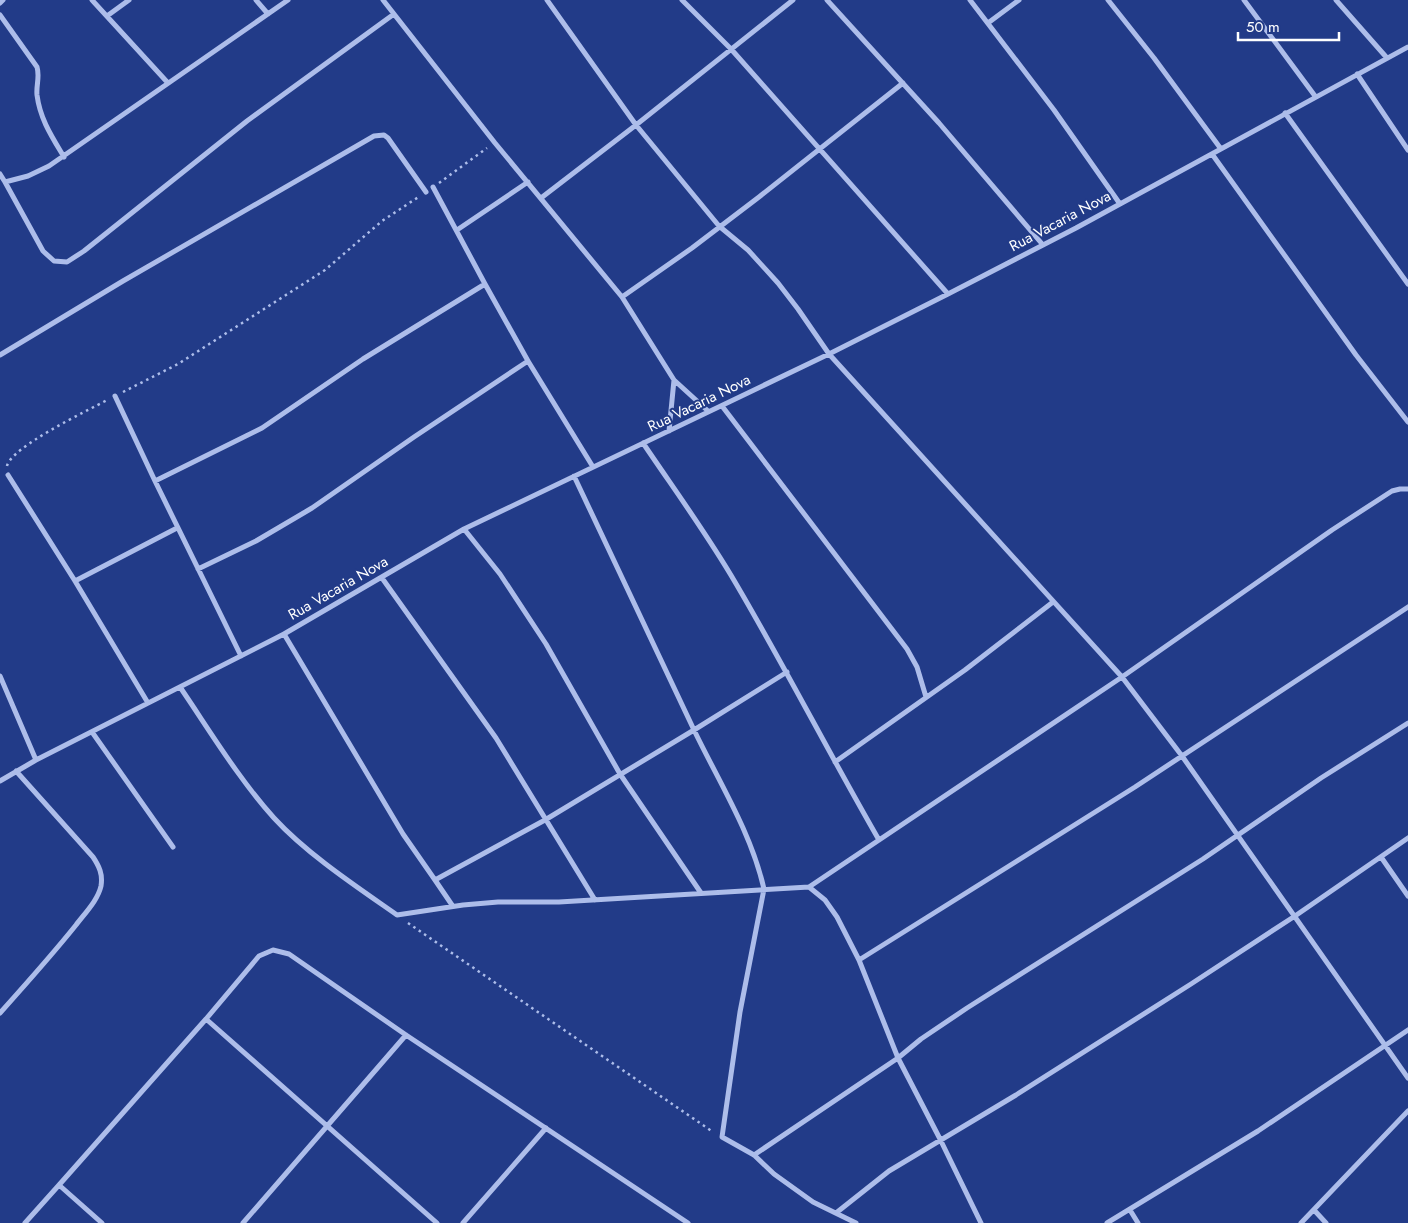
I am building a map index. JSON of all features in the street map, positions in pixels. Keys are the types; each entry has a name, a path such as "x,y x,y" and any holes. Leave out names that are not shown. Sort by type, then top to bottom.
{"street":[{"path":"0,3 3,0"},
{"path":"92,0 168,83"},
{"path":"107,16 129,0"},
{"path":"256,0 268,14"},
{"path":"5,182 28,176 64,157 288,0"},
{"path":"383,0 495,143 622,297 674,380 708,411"},
{"path":"547,0 636,125 719,226 748,250 774,278 829,354 1122,677 1182,756 1408,1078"},
{"path":"682,0 731,49 948,294"},
{"path":"541,198 793,0"},
{"path":"828,0 903,83 1042,245"},
{"path":"970,0 1054,110 1120,204"},
{"path":"988,22 1019,0"},
{"path":"1108,0 1154,58 1221,150"},
{"path":"1244,0 1315,96"},
{"path":"1336,0 1387,58"},
{"path":"0,174 43,251 54,261 67,262 84,251 247,121 394,14"},
{"path":"0,15 37,67 39,74 37,92 40,111 47,129 64,157"},
{"name":"Rua Vacaria Nova","path":"0,780 284,634 464,529 708,411 722,406 948,294 1221,150 1315,96 1408,47"},
{"path":"1358,74 1408,150"},
{"path":"622,297 692,248 820,150 903,83"},
{"path":"1285,113 1408,284"},
{"path":"0,355 123,281 374,136 384,135 388,138 426,192"},
{"path":"1212,154 1356,354 1408,422"},
{"path":"457,230 528,182"},
{"path":"433,187 528,361 593,466"},
{"path":"154,481 262,428 363,359 485,284"},
{"path":"198,569 256,541 312,508 414,436 528,361"},
{"path":"669,431 674,380"},
{"path":"115,396 154,481 241,656"},
{"path":"722,406 907,649 916,667 926,697"},
{"path":"643,443 734,580 879,840"},
{"path":"8,475 75,581 148,703"},
{"path":"574,476 694,730 747,836 760,871 764,889 740,1012 722,1137 754,1155 774,1174 813,1202 856,1223"},
{"path":"180,687 239,774 275,818 303,845 351,883 397,915 452,906 498,902 559,902 809,887 1122,677 1332,530 1392,491 1408,489"},
{"path":"75,581 178,528"},
{"path":"464,529 500,574 546,644 620,774 701,893"},
{"path":"382,578 496,738 595,900"},
{"path":"835,762 965,670 1053,602"},
{"path":"859,960 1135,787 1408,607"},
{"path":"284,634 394,818 452,906"},
{"path":"434,880 545,820 787,672"},
{"path":"0,676 36,760"},
{"path":"754,1155 898,1058 967,1008 1238,835 1321,778 1408,723"},
{"path":"92,732 172,847"},
{"path":"0,1013 50,957 88,910 95,900 101,885 101,871 93,857 16,771"},
{"path":"836,1213 889,1172 940,1139 1024,1090 1191,984 1295,916 1408,838"},
{"path":"1381,857 1408,896"},
{"path":"809,887 825,900 837,917 859,960 898,1058 981,1223"},
{"path":"26,1223 206,1020 259,956 273,950 290,954 681,1221 688,1223"},
{"path":"206,1020 436,1223"},
{"path":"1108,1223 1258,1130 1408,1030"},
{"path":"243,1223 406,1035"},
{"path":"1301,1223 1408,1111"},
{"path":"463,1223 546,1128"},
{"path":"58,1185 102,1223"},
{"path":"1130,1210 1138,1223"},
{"path":"1314,1210 1326,1223"}],"path":[{"path":"433,187 495,143"},
{"path":"8,475 8,461 28,444 178,364 320,273 347,253 382,221 426,192"},
{"path":"397,915 722,1137"}]}
